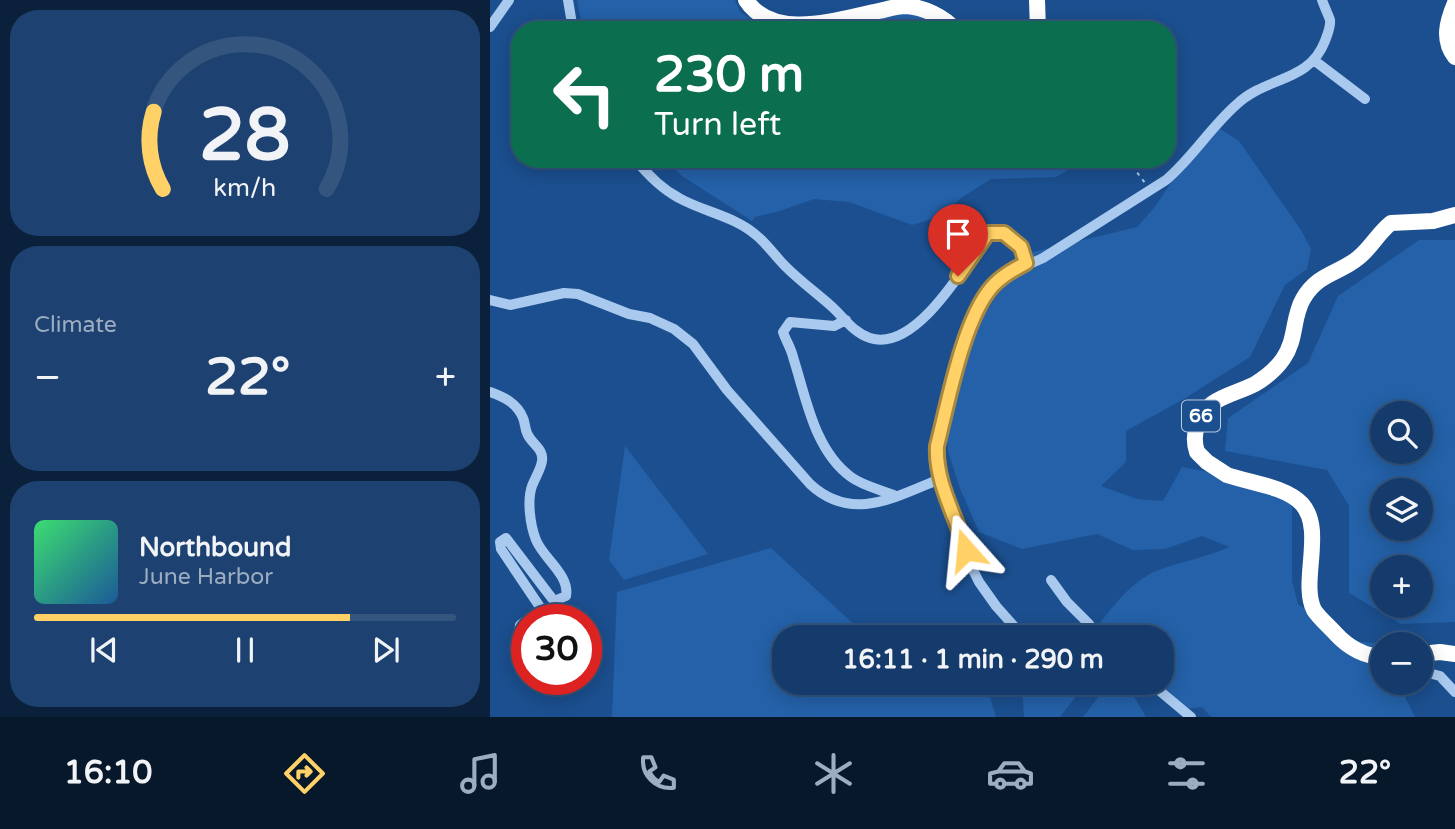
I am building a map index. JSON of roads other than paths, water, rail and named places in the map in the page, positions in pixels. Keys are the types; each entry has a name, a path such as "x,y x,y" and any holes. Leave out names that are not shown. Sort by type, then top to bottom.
{"highway":[{"path":"746,0 764,17 781,21"},
{"path":"1037,0 1038,21"},
{"path":"1455,3 1446,34 1448,46 1455,57"},
{"path":"833,21 906,6 935,15 943,21"},
{"name":"66","path":"1370,656 1355,650 1339,637 1315,610 1311,598 1312,532 1307,512 1301,503 1280,491 1227,475 1197,452 1195,435 1205,409 1219,398 1253,385 1283,359 1294,339 1302,301 1327,274 1358,259 1375,237 1391,223 1433,221 1455,215"},
{"path":"1433,653 1455,653"}],"street":[{"path":"490,27 509,0"},
{"path":"568,0 572,21"},
{"path":"1013,625 979,582 970,564 936,462 937,446 964,343 979,306 990,288 1003,277 1026,263 1043,258 1166,180 1250,93 1298,74 1315,61 1322,50 1330,21 1322,0"},
{"path":"1315,61 1365,99"},
{"path":"642,168 678,198 737,222 757,235 784,266 854,330 869,338 879,340 901,336 920,321 942,297 988,233 1004,233 1021,247 1026,263"},
{"path":"490,300 510,305 564,293 578,294 629,314 650,317 674,329 693,345 727,390 821,495 858,505 878,503 940,479"},
{"path":"846,320 834,326 790,322 783,332 785,342 792,352 805,402 832,458 852,478 896,496"},
{"path":"490,392 504,397 517,407 524,419 527,434 542,451 542,461 531,489 530,503 536,540 564,580 566,596 554,601 506,538 500,542 500,548 538,604"},
{"path":"1051,580 1067,602 1090,625"},
{"path":"1433,674 1440,676 1455,692"},
{"path":"1165,695 1191,717"}]}
